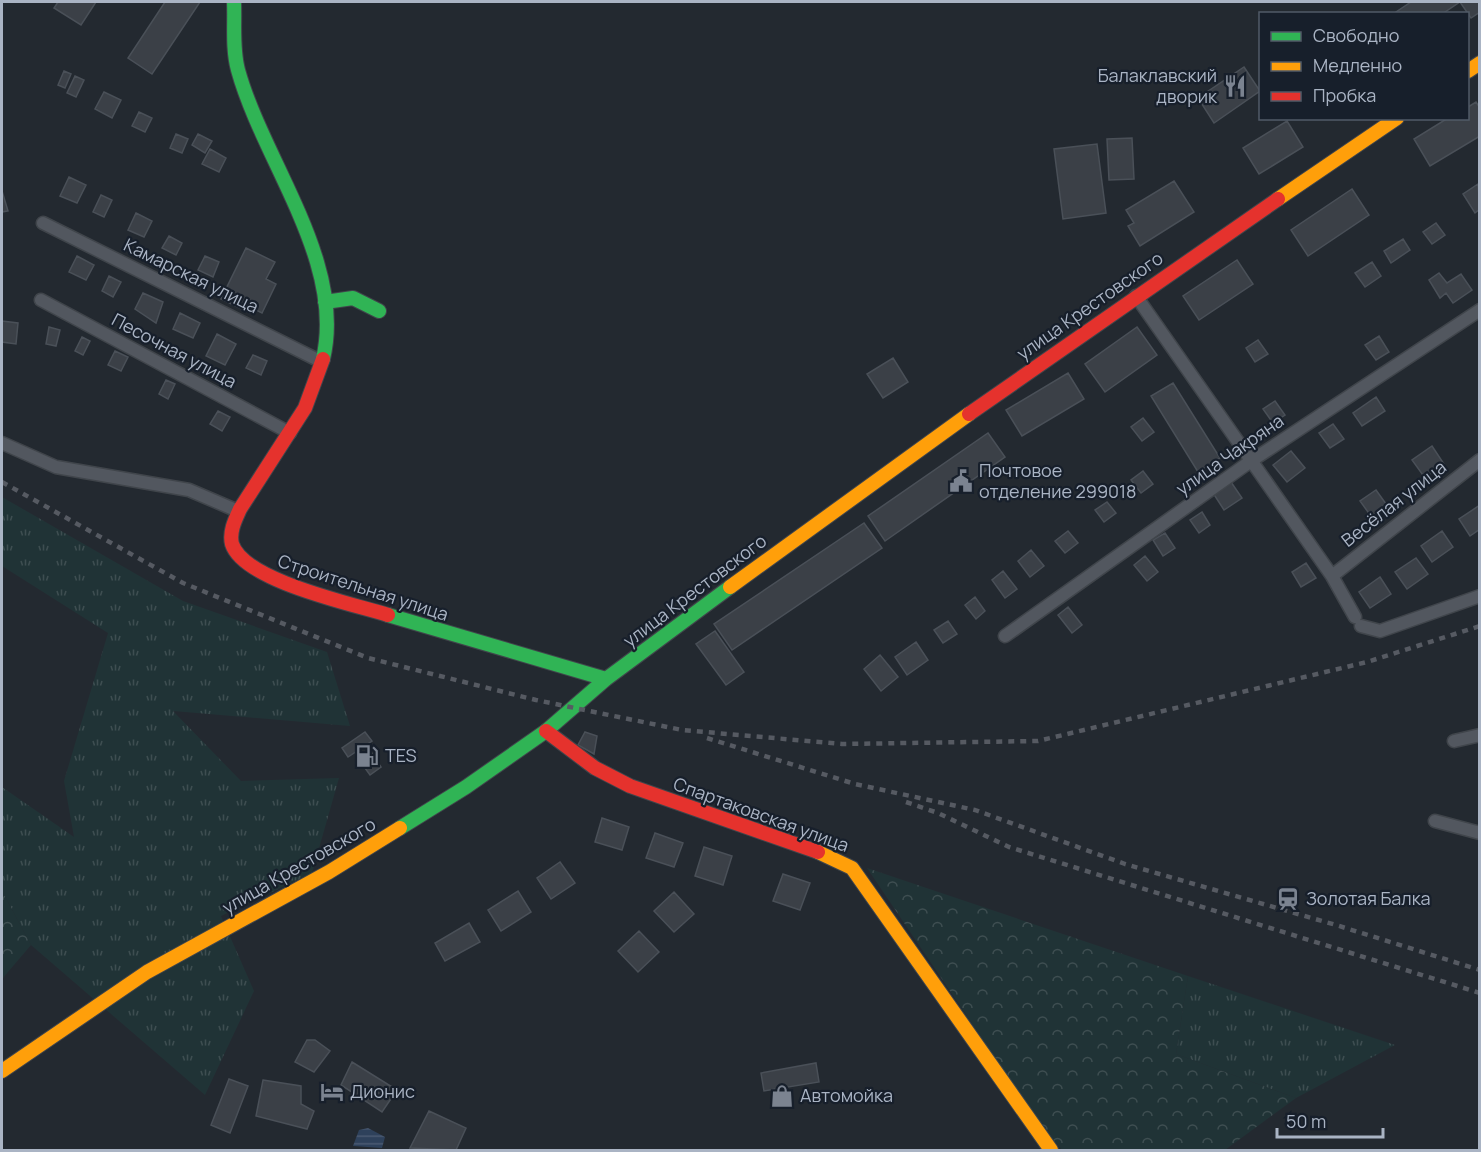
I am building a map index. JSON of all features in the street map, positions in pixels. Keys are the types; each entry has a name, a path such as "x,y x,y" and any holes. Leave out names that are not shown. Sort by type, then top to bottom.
{"main road":[{"name":"Строительная улица","path":"234,2 238,69 273,162 311,248 325,302 327,339 322,362 305,407 238,511 231,536 234,550 245,564 270,578 473,642 606,679"},
{"name":"улица Крестовского","path":"2,1071 147,972 329,872 408,825 546,731 606,679 776,553 1136,296 1394,120"},
{"path":"325,302 353,298 379,311"},
{"name":"Спартаковская улица","path":"546,731 595,768 630,786 828,856 852,868 1051,1150"}],"street":[{"name":"Камарская улица","path":"43,223 322,362"},
{"path":"1136,296 1332,576 1358,621 1380,632 1479,596"},
{"name":"Песочная улица","path":"41,300 290,433"},
{"name":"улица Чакряна","path":"1005,636 1251,461 1479,310"},
{"path":"2,443 56,467 189,490 238,511"},
{"name":"Весёлая улица","path":"1332,576 1479,460"},
{"path":"1454,741 1479,735"},
{"path":"1435,821 1479,833"}],"green space":[{"path":"2,497 183,601 327,652 350,726 173,711 241,781 339,778 312,873 221,916 254,991 205,1095 31,945 2,891 2,787 74,837 64,781 108,633 2,566"},
{"path":"867,868 1188,976 1176,1054 1296,1098 1225,1150 1062,1150 1037,1120"},
{"path":"2,891 31,945 2,979"},
{"path":"1188,976 1395,1045 1296,1098 1176,1054"}],"water":[{"path":"368,1128 385,1137 382,1148 353,1146 359,1130"}],"building":[{"path":"58,2 96,2 81,25 54,8"},
{"path":"165,2 200,2 152,74 128,58"},
{"path":"1411,2 1460,2 1445,12 1396,12"},
{"path":"1460,2 1480,2 1480,12 1471,18"},
{"path":"1244,67 1259,90 1214,123 1198,98"},
{"path":"64,71 71,74 65,88 58,85"},
{"path":"75,76 84,80 76,97 67,93"},
{"path":"104,92 121,100 112,118 95,109"},
{"path":"1476,102 1480,108 1480,136 1430,166 1414,139 1445,120 1469,120 1469,106"},
{"path":"139,112 152,118 145,132 132,126"},
{"path":"1287,121 1303,147 1259,174 1243,148"},
{"path":"176,134 188,139 182,153 170,148"},
{"path":"198,134 212,141 205,153 192,145"},
{"path":"1132,138 1134,179 1109,180 1107,139"},
{"path":"1097,144 1106,213 1063,219 1054,149"},
{"path":"210,149 226,158 219,172 202,164"},
{"path":"69,177 86,185 77,203 60,196"},
{"path":"1174,181 1194,212 1140,246 1128,226 1134,223 1126,210"},
{"path":"1478,184 1480,209 1475,213 1463,194"},
{"path":"1352,189 1369,215 1308,256 1291,230"},
{"path":"2,191 8,211 2,212"},
{"path":"101,195 112,200 104,217 93,212"},
{"path":"136,213 152,221 144,237 128,230"},
{"path":"1436,223 1445,235 1432,244 1423,232"},
{"path":"169,236 182,243 176,255 162,248"},
{"path":"1403,239 1410,250 1391,263 1384,251"},
{"path":"246,248 275,262 266,279 276,284 262,313 252,308 250,313 221,299"},
{"path":"77,256 94,265 86,280 69,272"},
{"path":"205,256 219,262 213,277 198,270"},
{"path":"1237,260 1253,284 1199,320 1183,296"},
{"path":"1372,262 1381,276 1365,287 1355,273"},
{"path":"1439,273 1447,283 1461,274 1472,290 1453,303 1446,293 1440,298 1429,280"},
{"path":"109,276 121,282 113,297 102,291"},
{"path":"143,293 163,302 156,323 135,309"},
{"path":"180,313 200,323 193,338 173,329"},
{"path":"2,321 18,323 16,344 2,342"},
{"path":"49,327 60,330 56,346 46,344"},
{"path":"1137,327 1157,355 1105,392 1085,364"},
{"path":"217,334 236,344 225,365 206,356"},
{"path":"1379,336 1389,352 1376,360 1365,345"},
{"path":"82,337 90,341 83,355 75,351"},
{"path":"1258,340 1268,354 1255,362 1246,348"},
{"path":"115,351 128,357 121,371 108,365"},
{"path":"253,355 267,361 261,375 246,368"},
{"path":"893,358 908,382 883,398 867,374"},
{"path":"1068,373 1084,399 1022,436 1006,410"},
{"path":"166,380 175,384 168,399 159,394"},
{"path":"1173,383 1220,458 1198,472 1151,396"},
{"path":"1376,397 1385,411 1362,426 1353,413"},
{"path":"1275,401 1285,415 1273,423 1263,409"},
{"path":"218,411 230,417 222,431 210,424"},
{"path":"1143,418 1154,432 1142,441 1131,427"},
{"path":"1333,424 1344,439 1330,448 1319,433"},
{"path":"988,433 1005,457 885,541 868,516"},
{"path":"1432,446 1444,464 1425,478 1412,460"},
{"path":"1291,451 1305,468 1287,482 1273,465"},
{"path":"1143,471 1153,484 1141,493 1131,480"},
{"path":"1231,482 1242,498 1224,510 1213,493"},
{"path":"1376,490 1389,508 1373,519 1360,501"},
{"path":"1107,502 1116,513 1104,522 1095,510"},
{"path":"1480,505 1480,529 1470,536 1459,519"},
{"path":"1202,512 1210,525 1199,533 1190,520"},
{"path":"864,523 882,548 732,650 714,624"},
{"path":"1068,531 1078,543 1065,553 1055,541"},
{"path":"1442,531 1453,547 1432,562 1421,546"},
{"path":"1165,533 1175,548 1163,556 1153,540"},
{"path":"1031,550 1044,566 1030,577 1018,561"},
{"path":"1145,556 1158,572 1147,581 1134,565"},
{"path":"1416,558 1428,574 1407,589 1395,572"},
{"path":"1306,563 1316,578 1301,587 1292,572"},
{"path":"1003,571 1017,589 1005,598 992,580"},
{"path":"1380,577 1391,594 1370,608 1359,592"},
{"path":"975,597 985,611 976,619 965,605"},
{"path":"1068,607 1082,625 1072,633 1058,615"},
{"path":"948,621 957,634 943,643 934,630"},
{"path":"715,631 744,672 726,685 696,644"},
{"path":"916,642 928,660 907,675 895,657"},
{"path":"880,655 898,677 881,691 864,669"},
{"path":"365,732 372,741 348,757 342,748"},
{"path":"585,732 597,736 594,754 578,745"},
{"path":"369,749 381,767 370,775 357,757"},
{"path":"602,818 629,827 622,850 595,842"},
{"path":"655,833 683,843 674,867 646,858"},
{"path":"704,847 732,856 723,885 695,876"},
{"path":"560,862 575,883 551,899 537,878"},
{"path":"783,874 810,883 800,910 773,901"},
{"path":"518,891 531,912 501,931 488,910"},
{"path":"674,892 694,914 674,932 654,911"},
{"path":"469,923 480,942 445,961 435,943"},
{"path":"639,931 659,952 638,972 618,951"},
{"path":"307,1040 315,1040 330,1051 314,1072 295,1062"},
{"path":"352,1062 397,1090 382,1112 341,1085"},
{"path":"816,1063 819,1082 764,1091 761,1073"},
{"path":"229,1079 248,1086 230,1133 211,1125"},
{"path":"263,1080 301,1086 301,1104 314,1111 307,1129 256,1116"},
{"path":"429,1111 466,1128 456,1150 410,1148"}],"railway":[{"path":"2,482 183,583 368,658 536,700 682,730 842,744 1038,741 1367,662 1480,626"},
{"path":"707,738 855,784 975,810 1125,864 1336,925 1480,970"},
{"path":"906,802 938,813 1009,847 1480,993"}],"traffic: fast":[{"path":"234,2 234,45 238,70 250,105 313,249 323,286 327,322 323,359"},
{"path":"325,302 353,298 379,311"},
{"path":"400,828 466,787 546,731 606,679 730,587"},
{"path":"388,615 606,679"}],"traffic: slow":[{"path":"1469,70 1480,63"},
{"path":"1278,199 1394,120"},
{"path":"730,587 969,414"},
{"path":"2,1071 147,972 329,872 400,828"},
{"path":"818,852 852,868 1051,1150"}],"traffic: jam":[{"path":"969,414 1278,199"},
{"path":"323,359 305,408 240,509 234,522 232,544 241,557 277,580 388,615"},
{"path":"546,731 595,768 630,786 818,852"}],"place":[{"name":"Балаклавский дворик","path":"1235,86"},
{"name":"Почтовое отделение 299018","path":"961,481"},
{"name":"TES","path":"367,756"},
{"name":"Золотая Балка","path":"1288,899"},
{"name":"Дионис","path":"332,1092"},
{"name":"Автомойка","path":"782,1096"}]}
